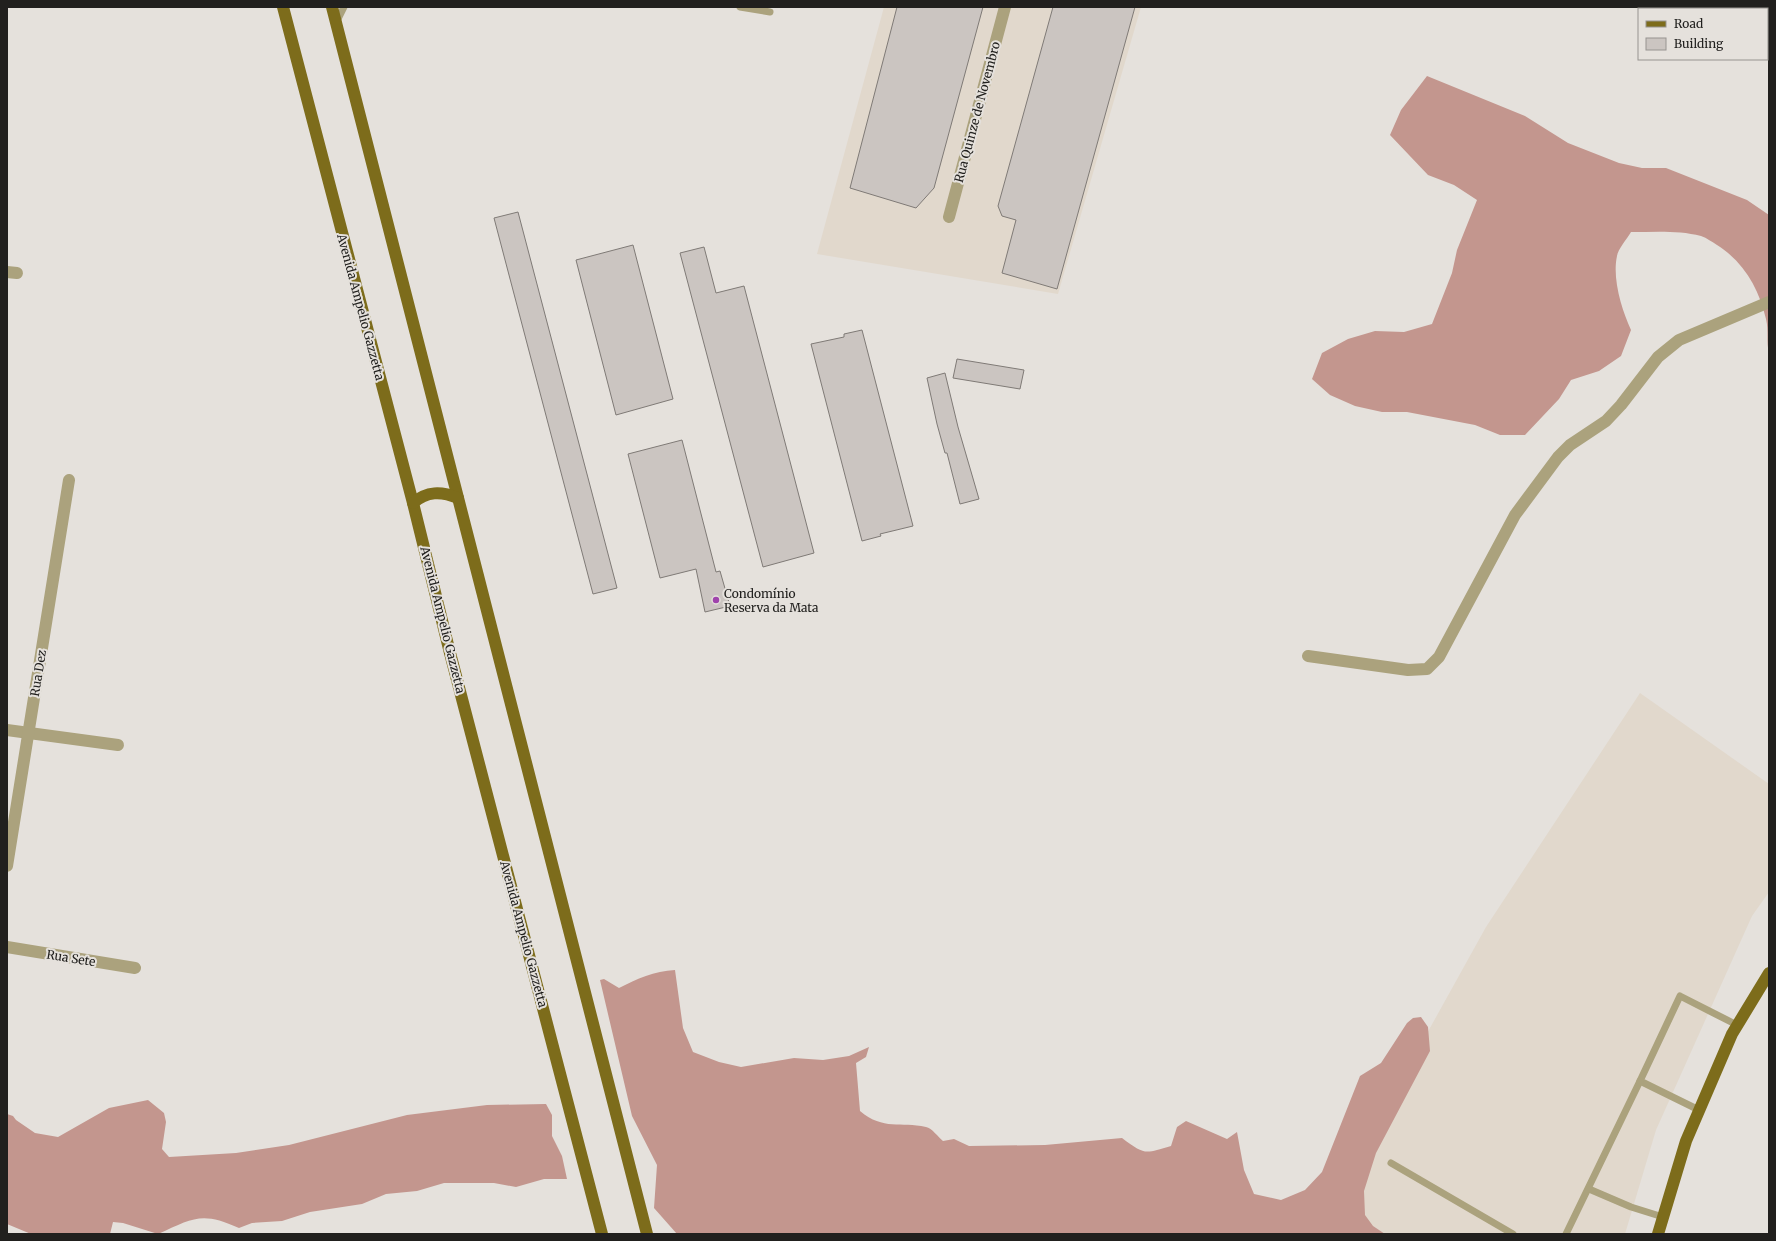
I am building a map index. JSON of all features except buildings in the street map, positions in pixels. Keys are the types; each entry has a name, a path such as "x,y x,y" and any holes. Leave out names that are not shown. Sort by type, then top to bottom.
{"main road":[{"name":"Avenida Ampelio Gazzetta","path":"282,7 413,503 450,653 602,1234"},
{"path":"332,7 647,1234"},
{"path":"413,503 420,497 430,493 441,492 458,498"},
{"path":"1658,1234 1686,1141 1699,1110 1736,1025 1769,973"}],"street":[{"name":"Rua Quinze de Novembro","path":"949,218 1005,7"},
{"path":"1308,656 1408,670 1427,669 1440,657 1515,515 1558,457 1570,445 1606,420 1621,405 1658,357 1679,340 1769,302"},
{"name":"Rua Dez","path":"7,866 69,480"},
{"path":"7,730 118,745"},
{"name":"Rua Sete","path":"7,947 135,968"}],"lane":[{"path":"336,23 344,7"},
{"path":"740,7 770,12"},
{"path":"1566,1234 1589,1189 1680,996 1736,1025"},
{"path":"1640,1081 1699,1110"},
{"path":"1391,1163 1513,1234"},
{"path":"1589,1189 1631,1208 1663,1217"}],"shaded area":[{"path":"884,7 1141,7 1058,294 817,254"},
{"path":"1427,76 1525,116 1568,143 1619,163 1642,168 1666,168 1747,200 1769,215 1769,353 1767,323 1755,287 1743,268 1727,252 1705,238 1693,234 1631,232 1619,250 1616,265 1619,294 1624,313 1631,330 1621,356 1599,371 1571,380 1559,399 1525,435 1500,435 1475,425 1407,412 1382,412 1355,406 1330,395 1312,379 1322,353 1348,339 1375,331 1404,332 1432,324 1452,273 1457,250 1477,200 1454,185 1428,175 1390,135 1401,110"},
{"path":"1640,693 1769,784 1769,892 1752,916 1656,1130 1625,1234 1349,1234 1331,1228 1415,1055 1486,927"},
{"path":"675,970 683,1028 693,1052 719,1062 741,1067 794,1058 823,1060 849,1056 869,1047 866,1057 856,1063 860,1111 877,1121 885,1123 926,1127 933,1131 943,1141 954,1139 969,1146 1045,1145 1122,1138 1140,1150 1155,1151 1171,1146 1177,1127 1186,1121 1227,1139 1237,1132 1244,1170 1254,1194 1281,1200 1305,1190 1322,1172 1360,1076 1381,1063 1407,1023 1413,1018 1421,1017 1428,1027 1430,1051 1376,1153 1364,1191 1365,1215 1373,1226 1385,1234 677,1234 654,1208 657,1165 632,1116 600,980 604,979 619,988 653,974"},
{"path":"148,1100 164,1113 166,1122 162,1149 169,1157 236,1153 289,1145 407,1115 487,1105 546,1104 552,1115 552,1136 562,1156 567,1179 544,1179 516,1187 494,1183 444,1183 417,1191 386,1194 362,1204 310,1212 282,1221 252,1223 239,1228 206,1218 180,1224 158,1234 123,1223 113,1222 110,1234 31,1234 7,1224 7,1114 13,1116 16,1120 35,1133 58,1137 109,1108"}],"place":[{"name":"Condomínio Reserva da Mata","path":"716,600"}]}
